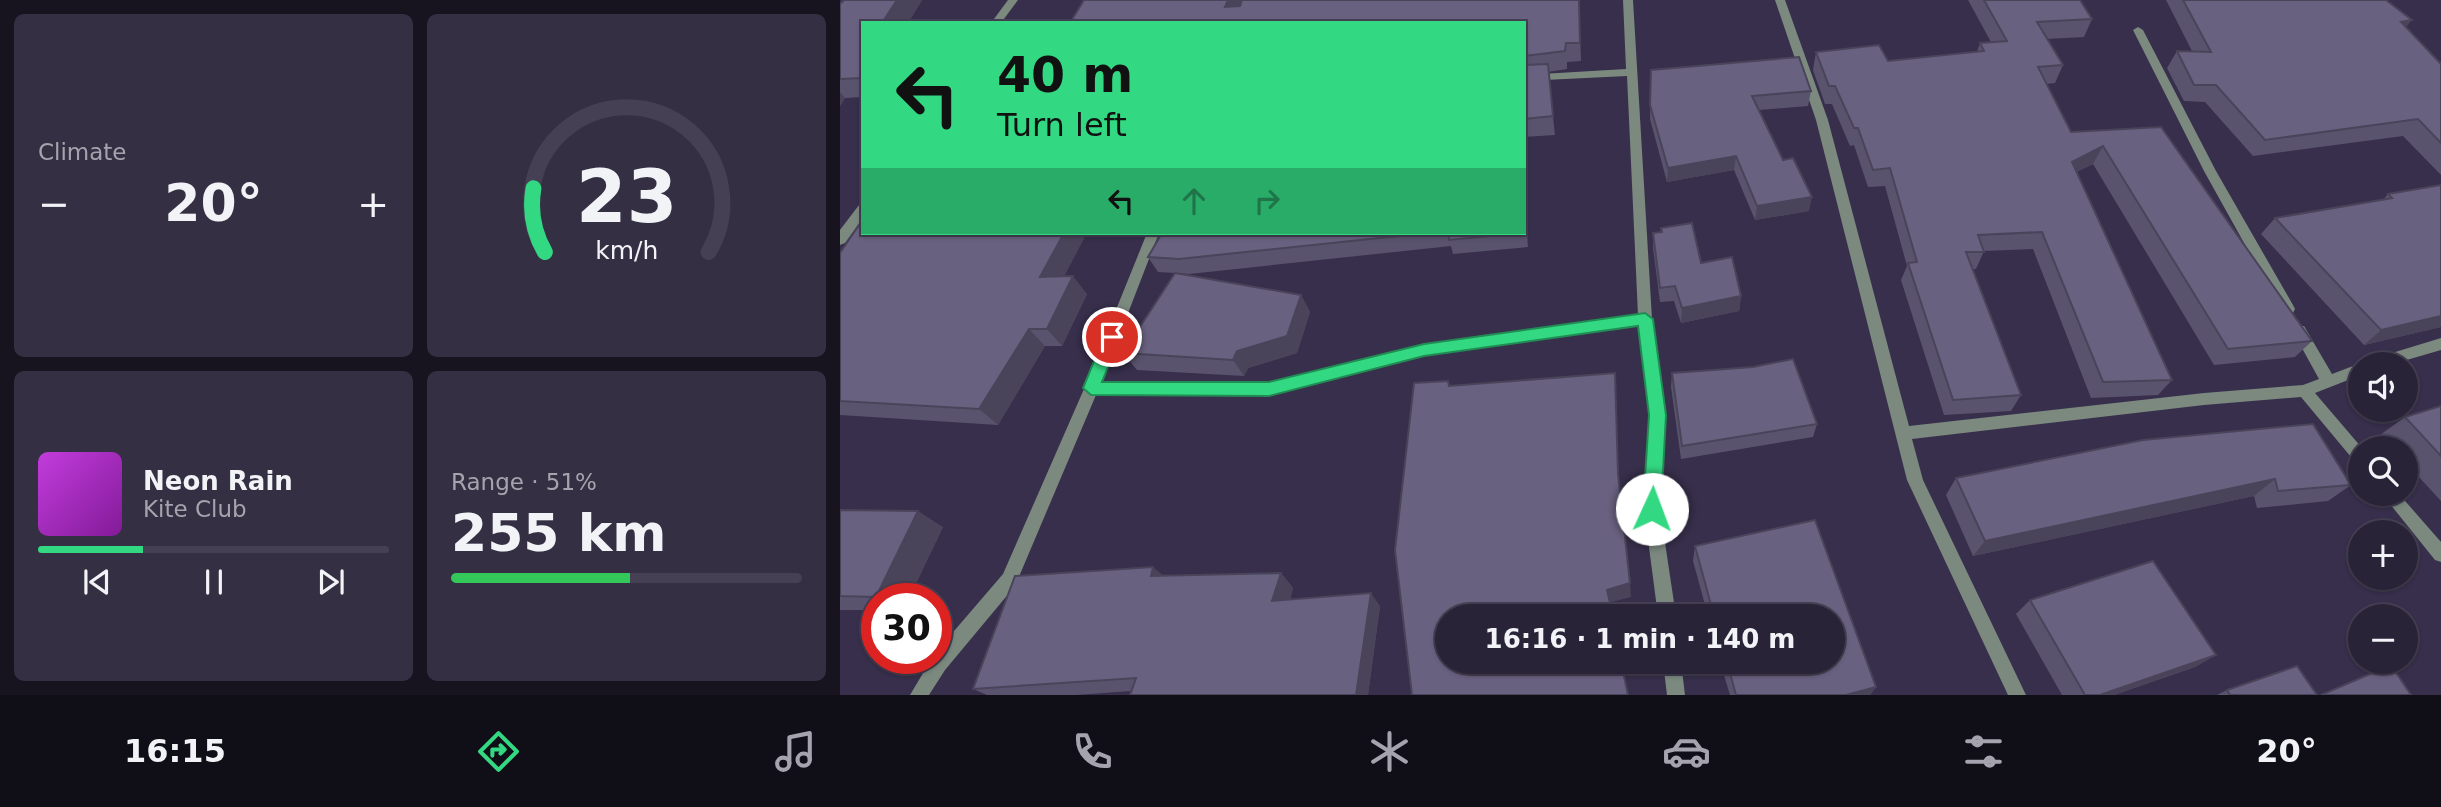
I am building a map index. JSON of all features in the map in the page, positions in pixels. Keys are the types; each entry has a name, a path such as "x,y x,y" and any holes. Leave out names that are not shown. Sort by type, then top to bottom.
{"street":[{"path":"997,21 1013,0"},
{"path":"1628,0 1645,319 1658,415 1652,509 1665,604"},
{"path":"1780,0 1822,120 1915,480 2017,695"},
{"path":"2138,30 2210,171 2328,380"},
{"path":"1526,78 1633,72"},
{"path":"840,240 861,211"},
{"path":"919,695 948,647 995,600 1009,580 1091,388 1152,235"},
{"path":"1091,388 1269,389 1424,350 1645,319"},
{"path":"2414,352 2441,344"},
{"path":"1905,433 2204,399 2304,391 2348,373"},
{"path":"2304,391 2348,443"},
{"path":"2400,506 2441,554"},
{"path":"1673,674 1676,695"}],"building":[{"path":"844,0 897,0 883,21 861,21 861,78 840,79 840,4"},
{"path":"1084,0 1228,0 1225,7 1240,6 1242,0 1579,0 1580,43 1566,43 1565,51 1526,56 1526,21 1071,21"},
{"path":"1984,0 2080,0 2092,19 2037,22 2063,65 2038,67 2071,132 2161,127 2312,341 2228,349 2103,146 2072,162 2172,380 2103,382 2042,232 1978,235 1984,252 1966,252 2021,395 1953,400 1908,263 1917,262 1890,168 1873,170 1858,128 1854,128 1835,86 1829,86 1816,52 1879,45 1888,61 1984,51 1980,43 2007,41"},
{"path":"2183,0 2386,0 2412,20 2401,22 2441,64 2441,143 2418,119 2265,140 2216,85 2194,85 2177,51 2211,52"},
{"path":"1799,57 1811,91 1752,96 1783,160 1793,158 1812,197 1757,206 1736,156 1668,168 1650,105 1651,70"},
{"path":"1548,64 1553,116 1526,119 1526,65"},
{"path":"2441,185 2441,316 2381,330 2275,218 2392,198 2388,194"},
{"path":"861,222 861,235 1063,235 1040,277 1073,276 1047,329 1029,329 979,409 840,401 840,253"},
{"path":"1692,223 1701,263 1732,257 1741,296 1682,308 1675,286 1660,288 1653,233 1662,232 1661,228"},
{"path":"1161,235 1408,235 1179,259 1148,257"},
{"path":"1449,235 1500,235 1449,240"},
{"path":"1175,273 1301,295 1287,336 1237,351 1233,360 1123,353"},
{"path":"1793,359 1817,424 1682,446 1672,373 1753,367"},
{"path":"1615,373 1618,474 1630,583 1607,590 1610,604 1435,604 1435,674 1624,674 1628,695 1412,695 1395,550 1414,383 1448,381 1449,386"},
{"path":"2441,406 2441,456 2410,422 2418,422 2418,413"},
{"path":"2313,424 2348,480 2348,485 2278,491 2275,479 1985,541 1956,478 2143,440"},
{"path":"840,510 918,511 883,583 861,583 861,597 840,596"},
{"path":"1815,520 1876,687 1846,695 1736,695 1730,674 1845,674 1845,604 1711,604 1695,546"},
{"path":"2153,561 2216,655 2100,695 2085,695 2030,600"},
{"path":"1153,567 1151,576 1281,573 1272,601 1371,593 1356,695 1130,695 1136,678 973,689 1015,576"},
{"path":"2297,666 2317,695 2230,695 2227,690"},
{"path":"2370,674 2397,674 2411,695 2321,695"}],"route":[{"path":"1112,337 1091,388 1269,389 1424,350 1645,319 1658,415 1652,509"}]}
